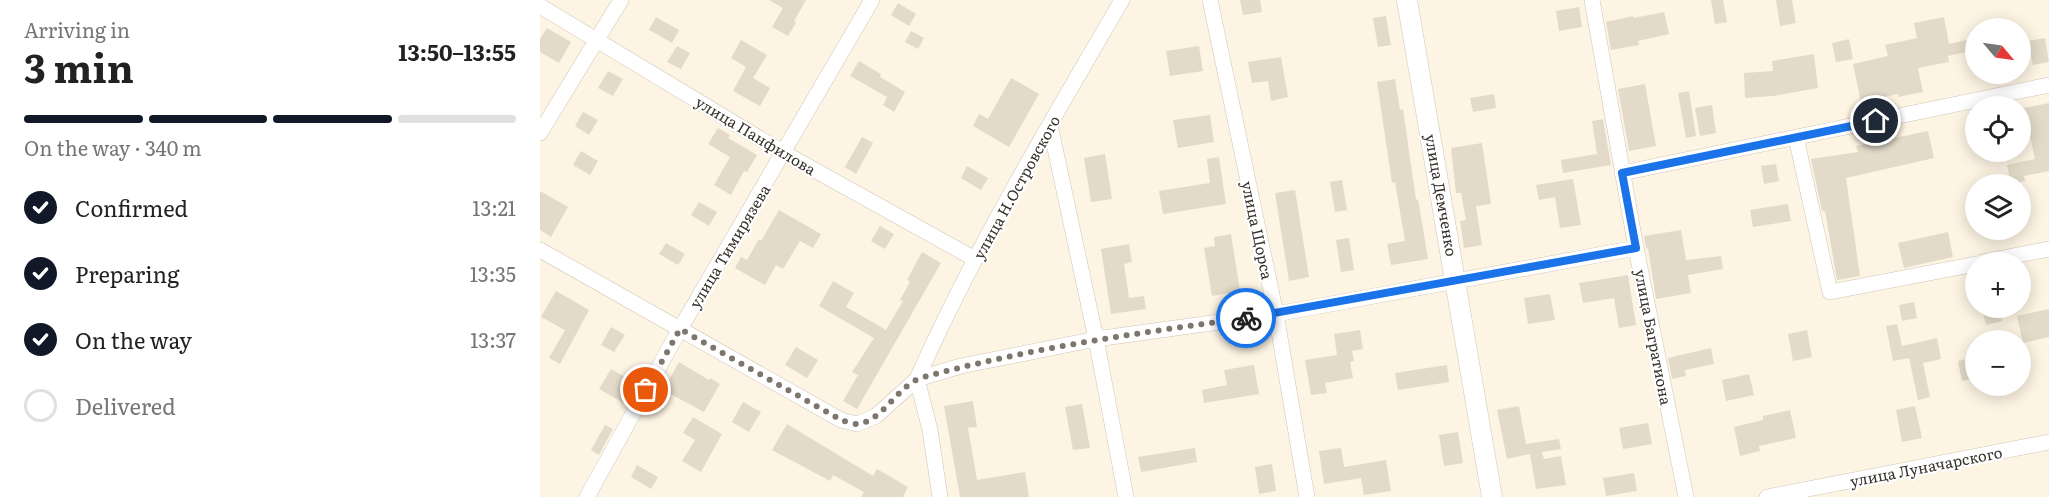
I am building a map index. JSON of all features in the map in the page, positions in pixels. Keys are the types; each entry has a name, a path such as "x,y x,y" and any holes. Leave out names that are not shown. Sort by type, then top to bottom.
{"street":[{"path":"540,133 621,0"},
{"name":"улица Тимирязева","path":"591,496 680,329 872,0"},
{"name":"улица Н.Островского","path":"917,379 975,259 1122,0"},
{"name":"улица Щорса","path":"1210,0 1276,314 1307,497"},
{"name":"улица Демченко","path":"1407,0 1492,497"},
{"name":"улица Багратиона","path":"1592,0 1636,248 1686,497"},
{"name":"улица Панфилова","path":"540,6 784,153 975,259"},
{"path":"1622,173 2049,85"},
{"path":"1050,125 1096,339 1126,497"},
{"path":"1796,137 1830,292 1965,266"},
{"path":"540,250 841,420 857,424 876,416 917,379 961,366 1096,339 1276,314 1636,248"},
{"path":"2031,252 2049,249"},
{"path":"917,379 930,430 940,497"},
{"name":"улица Луначарского","path":"1767,497 2049,442"}],"building":[{"path":"769,0 806,0 788,36 772,27 783,8"},
{"path":"1240,0 1260,0 1262,12 1243,15"},
{"path":"1711,0 1723,0 1727,22 1715,24"},
{"path":"1776,0 1792,0 1796,23 1780,26"},
{"path":"898,3 916,14 909,26 891,15"},
{"path":"1579,7 1582,27 1559,31 1556,11"},
{"path":"1664,12 1669,34 1638,41 1639,45 1611,50 1606,22"},
{"path":"1386,16 1391,45 1378,47 1373,18"},
{"path":"656,17 679,30 672,43 649,30"},
{"path":"1944,17 1949,44 1965,40 1965,52 1948,56 1949,62 1918,68 1923,92 1898,97 1898,94 1861,102 1853,64 1888,56 1885,45 1917,38 1914,23"},
{"path":"547,28 571,42 559,63 540,52 540,39"},
{"path":"911,31 924,38 918,49 905,42"},
{"path":"2045,38 2049,62 2033,65 2031,40"},
{"path":"1849,39 1853,59 1836,62 1832,43"},
{"path":"741,40 767,55 753,78 770,88 760,106 733,91 746,67 731,58"},
{"path":"677,46 690,53 681,69 667,62"},
{"path":"1199,46 1203,71 1170,76 1166,51"},
{"path":"1814,54 1818,88 1773,96 1745,98 1744,73 1773,71 1772,61"},
{"path":"1281,57 1288,97 1271,101 1268,81 1252,83 1248,62"},
{"path":"859,61 905,92 894,112 883,105 887,97 850,76"},
{"path":"608,71 623,79 613,96 598,88"},
{"path":"1011,78 1039,94 1009,147 973,126 979,114 988,119"},
{"path":"1395,79 1400,110 1403,109 1416,200 1418,199 1428,259 1391,265 1387,244 1405,241 1395,182 1392,183 1377,82"},
{"path":"1645,84 1656,146 1629,151 1618,89"},
{"path":"1689,91 1696,136 1686,138 1678,93"},
{"path":"1494,94 1496,108 1473,112 1470,98"},
{"path":"2049,103 2049,171 2031,175 2009,174 2007,165 2031,162 2035,159 2031,140 2031,107"},
{"path":"1712,105 1716,133 1700,136 1695,108"},
{"path":"583,112 598,120 589,135 575,126"},
{"path":"1210,115 1214,142 1178,148 1173,120"},
{"path":"1603,119 1611,165 1563,173 1561,160 1597,154 1592,121"},
{"path":"718,128 730,135 728,138 757,155 747,172 744,171 731,195 714,185 730,157 708,144"},
{"path":"1928,131 1934,158 1846,178 1860,276 1837,280 1825,211 1822,211 1811,159 1858,152 1856,146"},
{"path":"862,137 873,143 856,174 845,167"},
{"path":"1482,143 1491,204 1476,206 1482,245 1464,248 1460,221 1466,220 1461,193 1456,193 1451,148"},
{"path":"581,151 598,161 590,175 573,165"},
{"path":"1105,154 1112,199 1091,202 1084,158"},
{"path":"1219,157 1226,204 1163,214 1159,191 1210,183 1207,159"},
{"path":"1776,164 1779,181 1764,184 1761,166"},
{"path":"967,166 988,178 981,190 961,178"},
{"path":"1573,179 1581,225 1560,228 1555,197 1539,200 1536,185"},
{"path":"1342,180 1347,210 1335,212 1330,182"},
{"path":"1295,190 1309,277 1289,281 1275,193"},
{"path":"540,191 568,207 551,237 540,230"},
{"path":"699,202 717,212 709,226 691,215"},
{"path":"1788,204 1791,221 1753,227 1750,210"},
{"path":"779,210 821,234 813,248 800,241 783,269 776,265 765,285 735,268 741,257 747,260"},
{"path":"880,226 894,234 885,249 871,241"},
{"path":"1681,230 1686,260 1721,256 1723,269 1688,275 1691,293 1656,299 1644,236"},
{"path":"1948,232 1953,257 1904,268 1898,243"},
{"path":"1231,234 1240,291 1212,296 1204,248 1215,246 1214,237"},
{"path":"1349,238 1354,270 1341,272 1336,240"},
{"path":"666,243 685,254 678,265 659,254"},
{"path":"1129,244 1132,262 1124,264 1129,298 1144,296 1146,309 1111,314 1101,249"},
{"path":"922,252 941,263 857,409 843,401 858,375 852,372 874,338 819,306 833,281 854,293 846,307 886,330 903,301 900,300 910,282 907,280"},
{"path":"1628,275 1636,325 1619,328 1614,298 1583,303 1579,283"},
{"path":"556,291 589,310 560,364 549,358 565,330 541,317"},
{"path":"1550,294 1555,320 1528,324 1524,298"},
{"path":"1914,302 1917,318 1902,321 1899,305"},
{"path":"2049,309 2049,337 2031,341 2031,330 2020,330 2017,318 2031,318 2031,313"},
{"path":"1984,318 2001,318 2002,321 1986,325"},
{"path":"1897,324 1902,346 1937,338 1941,359 1923,363 1930,397 1918,400 1909,358 1893,361 1886,326"},
{"path":"611,327 625,335 614,352 601,345"},
{"path":"1360,330 1363,349 1352,351 1354,361 1350,362 1353,378 1325,383 1327,393 1311,395 1305,360 1337,355 1334,334"},
{"path":"1807,330 1812,357 1793,361 1788,334"},
{"path":"796,347 818,360 807,378 785,365"},
{"path":"1711,348 1714,364 1685,370 1686,376 1672,379 1668,358"},
{"path":"1965,359 1965,380 1962,381 1958,361"},
{"path":"679,362 720,384 704,412 663,390"},
{"path":"1254,365 1259,394 1204,403 1202,390 1227,385 1224,370"},
{"path":"1447,365 1449,382 1398,390 1395,373"},
{"path":"611,369 638,384 627,405 599,389"},
{"path":"1749,374 1754,395 1726,401 1722,380"},
{"path":"973,401 977,427 968,428 977,480 1025,472 1029,497 960,497 944,406"},
{"path":"743,402 761,412 749,432 732,422"},
{"path":"1082,404 1090,448 1073,450 1065,407"},
{"path":"1519,406 1526,444 1559,439 1561,449 1542,452 1544,459 1561,456 1566,485 1536,489 1530,454 1507,459 1497,410"},
{"path":"1915,406 1922,438 1902,442 1896,410"},
{"path":"1790,410 1796,438 1759,446 1760,451 1740,456 1734,427 1763,420 1763,416"},
{"path":"693,417 722,434 701,472 682,461 695,440 683,433"},
{"path":"1648,423 1652,444 1623,449 1619,428"},
{"path":"787,424 873,476 877,469 908,487 903,497 861,497 864,492 833,475 830,481 772,450"},
{"path":"605,425 613,429 599,455 591,450"},
{"path":"1458,432 1463,463 1444,466 1439,435"},
{"path":"1195,448 1197,462 1141,472 1138,457"},
{"path":"1341,448 1344,467 1386,460 1391,491 1364,495 1361,478 1324,484 1319,451"},
{"path":"1272,464 1276,491 1259,494 1255,467"},
{"path":"637,465 658,477 651,489 631,477"},
{"path":"1634,473 1637,491 1606,496 1603,478"}],"way so far":[{"path":"646,390 680,329 841,420 857,424 876,416 917,379 961,366 1096,339 1246,318"}],"route":[{"path":"1246,318 1636,248 1622,173 1876,121"}]}
